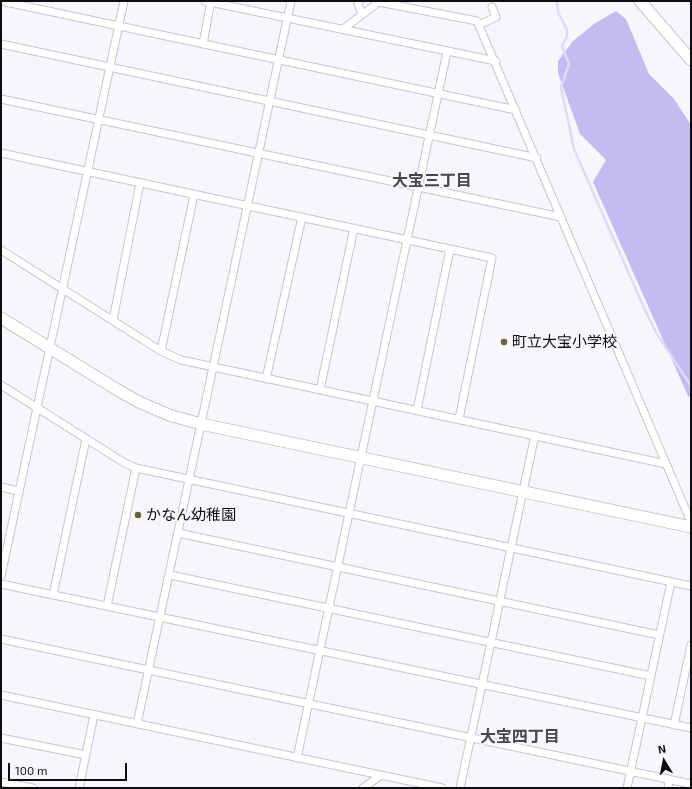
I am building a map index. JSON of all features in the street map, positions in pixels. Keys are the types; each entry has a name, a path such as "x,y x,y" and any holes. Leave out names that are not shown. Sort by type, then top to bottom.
{"street":[{"path":"1,576 124,1"},
{"path":"202,44 209,1 496,62"},
{"path":"137,724 292,1"},
{"path":"357,1 362,14"},
{"path":"415,9 416,1"},
{"path":"640,1 691,60"},
{"path":"1,2 516,110"},
{"path":"343,29 379,2 392,3 478,21 691,522"},
{"path":"479,24 496,17 492,7"},
{"path":"1,44 536,158"},
{"path":"297,758 447,52"},
{"path":"1,99 561,217"},
{"path":"1,153 492,258 459,419"},
{"path":"113,320 140,183"},
{"path":"161,351 194,195"},
{"path":"266,379 302,217"},
{"path":"320,390 354,228"},
{"path":"418,410 450,248"},
{"path":"1,250 161,351 181,360 666,464"},
{"path":"1,318 139,402 169,415 201,424 691,527"},
{"path":"1,386 123,462 136,468 691,586"},
{"path":"460,788 535,435"},
{"path":"53,595 86,439"},
{"path":"107,606 136,468"},
{"path":"1,487 18,491"},
{"path":"178,533 660,635"},
{"path":"170,575 651,676"},
{"path":"627,788 671,582"},
{"path":"1,584 691,728"},
{"path":"1,639 691,784"},
{"path":"674,725 691,645"},
{"path":"1,695 442,788"},
{"path":"79,788 94,715"},
{"path":"1,738 86,755"},
{"path":"363,788 380,776"},
{"path":"668,788 669,779"},
{"path":"1,782 32,788"}],"shaded area":[{"path":"616,11 626,19 649,74 674,99 691,125 691,398 688,396 593,182 606,160 580,134 558,73 558,61 573,41 594,24"}],"waterway":[{"path":"557,1 558,12 567,30 567,36 562,46 569,64 561,87 574,149 644,308 657,334 691,386"}],"place":[{"name":"町立大宝小学校","path":"504,342"},
{"name":"かなん幼稚園","path":"138,515"}],"district":[{"name":"大宝三丁目","path":"432,181"},
{"name":"大宝四丁目","path":"520,737"}]}
